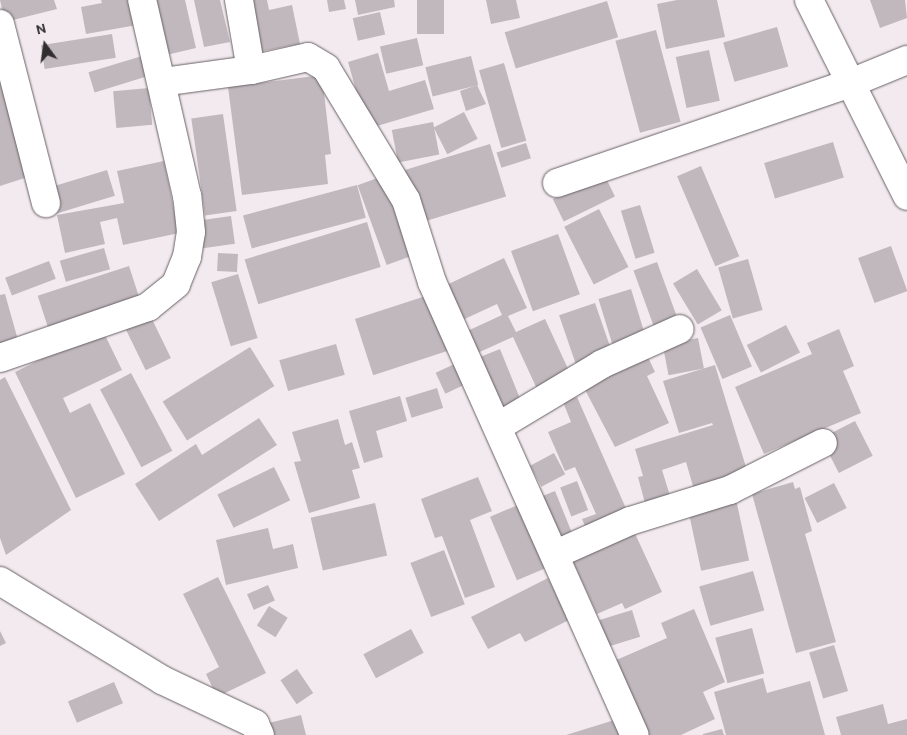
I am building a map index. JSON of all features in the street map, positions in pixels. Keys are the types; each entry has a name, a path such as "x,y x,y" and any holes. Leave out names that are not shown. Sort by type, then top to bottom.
{"street":[{"path":"0,358 148,307 176,284 187,256 191,232 187,196 142,0"},
{"path":"239,0 251,70"},
{"path":"809,0 907,196"},
{"path":"0,24 46,203"},
{"path":"162,82 251,70 308,57 326,68 406,200 432,282 499,426 635,735"},
{"path":"557,183 852,83 907,60"},
{"path":"499,426 602,364 680,329"},
{"path":"556,554 630,521 730,490 823,443"},
{"path":"0,581 162,680 255,724 260,735"}],"building":[{"path":"0,0 54,0 57,9 5,22"},
{"path":"101,0 133,0 137,25 86,34 81,7 102,3"},
{"path":"149,0 185,0 196,48 162,56"},
{"path":"194,0 220,0 230,42 204,47"},
{"path":"243,0 267,0 269,10 292,5 300,44 253,53"},
{"path":"327,0 344,0 346,9 329,12"},
{"path":"355,0 394,0 395,7 358,15"},
{"path":"417,0 444,0 444,34 417,34"},
{"path":"486,0 516,0 520,18 491,24"},
{"path":"677,0 717,0 725,37 666,49 657,4"},
{"path":"870,0 905,0 907,18 880,28"},
{"path":"607,1 618,37 516,69 505,32"},
{"path":"380,12 385,34 358,41 353,18"},
{"path":"777,27 788,66 734,82 723,42"},
{"path":"656,30 681,122 640,133 615,41"},
{"path":"112,34 116,58 45,69 41,45"},
{"path":"417,38 423,65 386,74 380,47"},
{"path":"709,50 720,101 687,108 676,57"},
{"path":"378,53 389,91 425,80 434,109 367,129 348,62"},
{"path":"142,56 148,76 95,92 88,72"},
{"path":"471,56 478,85 433,96 425,67"},
{"path":"504,63 526,141 501,148 479,70"},
{"path":"0,75 31,176 0,186"},
{"path":"322,75 331,154 325,155 328,184 242,195 228,87"},
{"path":"477,85 486,104 466,111 460,91"},
{"path":"149,88 152,125 116,128 113,91"},
{"path":"464,112 478,139 447,154 434,127"},
{"path":"223,114 237,211 205,215 191,118"},
{"path":"433,122 439,154 398,162 392,130"},
{"path":"833,142 844,177 775,198 764,163"},
{"path":"526,143 531,158 501,168 497,153"},
{"path":"490,144 506,197 421,223 405,170"},
{"path":"164,161 179,233 123,245 117,218 100,222 105,244 65,253 57,215 124,203 117,171"},
{"path":"701,166 739,256 715,266 677,176"},
{"path":"107,170 115,196 52,215 44,189"},
{"path":"604,174 615,196 564,221 553,199"},
{"path":"383,176 412,256 387,265 358,185"},
{"path":"357,185 366,218 252,248 243,216"},
{"path":"640,205 655,253 635,259 621,211"},
{"path":"599,209 629,267 594,285 564,227"},
{"path":"231,216 235,244 201,248 197,221"},
{"path":"367,222 381,267 258,304 245,259"},
{"path":"558,234 580,294 533,311 511,251"},
{"path":"891,246 907,291 875,303 858,258"},
{"path":"104,248 110,269 66,282 60,261"},
{"path":"218,253 238,254 237,272 217,271"},
{"path":"504,258 527,308 508,316 516,332 545,319 570,373 537,389 513,337 473,355 463,333 502,315 497,304 456,323 440,288"},
{"path":"748,259 763,310 733,318 718,268"},
{"path":"49,261 56,279 12,296 5,278"},
{"path":"657,262 679,323 656,332 634,271"},
{"path":"129,266 141,304 50,334 38,296"},
{"path":"697,269 722,310 698,325 673,283"},
{"path":"238,274 258,338 231,346 211,282"},
{"path":"631,289 645,336 613,346 598,299"},
{"path":"5,294 18,340 0,345 0,295"},
{"path":"432,294 450,350 373,375 355,319"},
{"path":"595,303 612,353 576,365 559,315"},
{"path":"149,313 171,358 146,370 124,325"},
{"path":"730,315 752,367 722,379 701,328"},
{"path":"786,325 800,353 761,373 747,345"},
{"path":"102,329 122,370 63,398 70,413 90,403 125,474 76,498 15,372"},
{"path":"839,329 854,366 843,371 861,413 764,454 735,387 812,354 807,343"},
{"path":"698,338 704,368 669,375 663,345"},
{"path":"336,344 345,375 288,391 279,360"},
{"path":"250,347 274,386 187,441 163,402"},
{"path":"500,349 521,400 497,409 477,358"},
{"path":"647,355 655,372 647,376 669,423 615,447 582,384"},
{"path":"461,361 471,382 445,394 436,373"},
{"path":"715,365 749,477 695,493 686,462 662,470 671,499 646,507 638,477 643,476 635,449 713,425 712,423 679,433 663,381"},
{"path":"131,373 172,451 141,467 100,389"},
{"path":"5,377 71,510 6,555 0,538 0,380"},
{"path":"437,388 443,408 412,418 405,398"},
{"path":"400,396 407,421 376,431 383,457 364,463 349,411"},
{"path":"577,397 628,513 587,531 582,519 596,514 575,467 565,471 548,432 571,422 563,402"},
{"path":"259,418 277,445 159,521 135,484 196,444 202,455"},
{"path":"338,419 345,445 352,442 360,468 352,470 360,498 309,513 294,462 301,461 292,432"},
{"path":"855,421 873,456 839,473 821,438"},
{"path":"554,453 565,474 541,487 530,466"},
{"path":"274,467 290,500 234,528 217,495"},
{"path":"478,477 492,511 470,520 495,587 465,598 442,536 435,538 421,499"},
{"path":"577,481 588,510 571,516 560,487"},
{"path":"793,482 795,489 800,487 812,531 805,534 836,642 796,653 752,494"},
{"path":"834,483 847,508 817,523 805,498"},
{"path":"555,491 574,537 557,544 538,498"},
{"path":"736,499 749,561 701,571 688,509"},
{"path":"525,502 552,566 517,580 490,517"},
{"path":"375,503 387,556 323,570 311,518"},
{"path":"632,527 662,592 625,609 622,603 597,614 570,555"},
{"path":"268,528 273,549 293,544 298,568 226,585 216,540"},
{"path":"444,550 465,604 431,617 410,563"},
{"path":"753,571 764,610 710,626 699,586"},
{"path":"218,577 266,673 217,697 206,674 219,667 183,594"},
{"path":"548,578 569,620 525,642 520,633 488,649 471,617"},
{"path":"268,585 275,601 254,610 247,594"},
{"path":"269,606 288,618 275,637 257,626"},
{"path":"694,609 725,682 703,692 715,719 681,735 645,735 614,661 667,638 661,623"},
{"path":"632,610 640,637 608,647 599,620"},
{"path":"752,628 764,673 727,683 715,638"},
{"path":"411,629 424,653 376,678 363,654"},
{"path":"0,631 6,643 0,646"},
{"path":"834,645 848,691 823,699 809,653"},
{"path":"297,669 313,693 297,704 280,680"},
{"path":"763,678 767,693 810,681 825,735 726,735 714,692"},
{"path":"114,682 123,703 77,723 68,702"},
{"path":"883,704 888,724 907,719 907,735 841,735 836,717"},
{"path":"301,715 306,735 273,735 269,723"},
{"path":"621,718 626,735 566,735"},
{"path":"722,729 724,735 703,735 703,734"}]}
